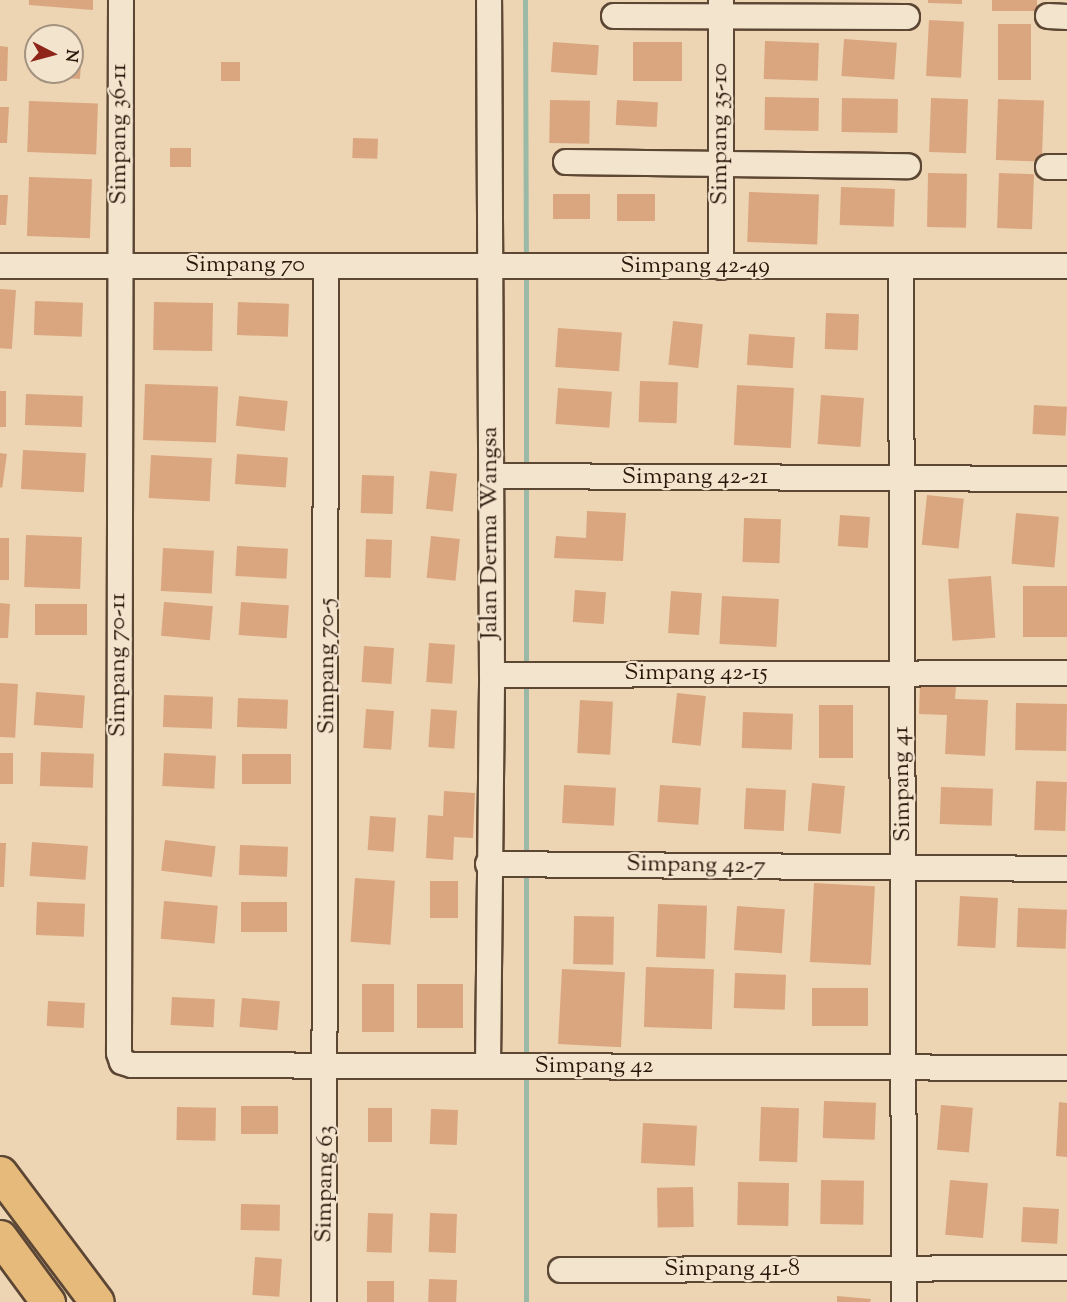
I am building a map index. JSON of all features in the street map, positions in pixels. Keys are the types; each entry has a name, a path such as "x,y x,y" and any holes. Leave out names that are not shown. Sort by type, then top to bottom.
{"highway":[{"path":"0,1173 97,1302"},
{"path":"0,1237 48,1302"}],"street":[{"name":"Simpang 36-11","path":"120,267 121,0"},
{"name":"Jalan Derma Wangsa","path":"488,1066 488,864 504,675 498,266 489,0"},
{"path":"614,16 721,7 907,17"},
{"name":"Simpang 35-10","path":"721,7 721,267"},
{"path":"566,162 908,165"},
{"name":"Simpang 70","path":"0,266 498,266"},
{"name":"Simpang 70-5","path":"326,266 327,1066"},
{"name":"Simpang 42-49","path":"498,266 1067,266"},
{"name":"Simpang 70-11","path":"120,267 118,1053 122,1062"},
{"name":"Simpang 41","path":"901,267 898,479 904,868 904,1302"},
{"name":"Simpang 42-21","path":"501,476 1067,479"},
{"name":"Simpang 42-15","path":"504,675 1067,673"},
{"name":"Simpang 42-7","path":"488,864 1067,869"},
{"name":"Simpang 42","path":"122,1062 132,1065 1067,1068"},
{"name":"Simpang 63","path":"324,1302 327,1066"},
{"name":"Simpang 41-8","path":"561,1270 903,1271 1067,1268"}],"building":[{"path":"29,0 93,0 93,10 29,5"},
{"path":"928,0 962,0 962,4 928,3"},
{"path":"992,0 1037,0 1037,11 992,11"},
{"path":"929,20 964,22 961,78 926,76"},
{"path":"998,24 1031,24 1031,80 998,80"},
{"path":"844,39 897,43 894,80 841,76"},
{"path":"765,41 819,43 818,81 764,79"},
{"path":"553,42 599,45 597,75 551,72"},
{"path":"633,42 682,42 682,81 633,81"},
{"path":"0,46 8,47 7,81 0,81"},
{"path":"221,62 240,62 240,81 221,81"},
{"path":"765,97 819,98 818,131 764,130"},
{"path":"842,98 898,99 897,133 841,132"},
{"path":"931,98 968,99 966,153 929,152"},
{"path":"998,99 1044,101 1042,162 996,160"},
{"path":"550,100 590,101 589,144 549,143"},
{"path":"617,100 658,102 657,127 616,125"},
{"path":"29,101 98,103 96,154 27,152"},
{"path":"0,107 9,107 7,143 0,143"},
{"path":"353,138 378,139 377,159 352,158"},
{"path":"170,148 191,148 191,167 170,167"},
{"path":"928,173 967,174 966,228 927,227"},
{"path":"999,173 1034,174 1032,229 997,228"},
{"path":"29,177 92,179 90,238 27,236"},
{"path":"841,187 895,189 894,227 840,225"},
{"path":"749,192 819,194 817,244 747,242"},
{"path":"553,194 590,194 590,219 553,219"},
{"path":"617,194 655,194 655,221 617,221"},
{"path":"0,195 8,195 6,225 0,225"},
{"path":"0,289 16,290 12,349 0,348"},
{"path":"35,301 83,303 82,337 34,335"},
{"path":"154,302 213,303 212,351 153,350"},
{"path":"238,302 289,304 288,337 237,335"},
{"path":"826,313 859,314 858,350 825,349"},
{"path":"673,321 703,324 698,368 668,365"},
{"path":"558,328 622,332 619,371 555,367"},
{"path":"749,334 795,337 793,368 747,365"},
{"path":"640,381 678,382 677,423 639,422"},
{"path":"145,384 218,387 216,443 143,440"},
{"path":"737,385 794,388 791,448 734,445"},
{"path":"558,388 612,392 609,428 555,424"},
{"path":"0,391 6,391 6,427 0,427"},
{"path":"26,394 83,396 82,427 25,425"},
{"path":"821,395 864,398 860,447 818,444"},
{"path":"239,396 288,401 285,431 236,426"},
{"path":"1034,405 1067,407 1065,436 1032,434"},
{"path":"23,450 86,453 84,492 21,489"},
{"path":"0,453 7,454 2,488 0,487"},
{"path":"237,454 288,458 286,487 235,484"},
{"path":"151,455 212,458 210,501 149,498"},
{"path":"430,471 457,474 453,512 426,509"},
{"path":"362,475 394,476 393,514 361,513"},
{"path":"927,495 964,499 959,549 922,545"},
{"path":"587,511 626,513 623,561 554,558 556,536 586,538"},
{"path":"1016,513 1059,517 1054,568 1012,564"},
{"path":"840,515 870,517 868,548 838,546"},
{"path":"744,518 781,519 779,563 742,562"},
{"path":"26,535 82,537 80,589 24,587"},
{"path":"431,536 460,539 455,581 427,578"},
{"path":"0,538 9,538 9,580 0,580"},
{"path":"366,539 392,540 391,578 365,577"},
{"path":"237,546 288,549 286,579 235,576"},
{"path":"163,548 214,551 212,594 161,591"},
{"path":"991,576 995,638 952,641 948,579"},
{"path":"1023,586 1067,586 1067,637 1023,637"},
{"path":"575,590 606,592 604,624 573,622"},
{"path":"671,591 702,593 699,635 668,633"},
{"path":"722,596 779,599 776,647 719,644"},
{"path":"164,602 213,606 210,640 161,636"},
{"path":"241,602 289,605 287,638 239,635"},
{"path":"0,603 10,604 8,638 0,638"},
{"path":"35,604 87,604 87,635 35,635"},
{"path":"429,643 455,645 452,684 426,682"},
{"path":"364,646 394,648 391,684 361,682"},
{"path":"0,683 18,684 15,738 0,737"},
{"path":"920,685 956,687 955,699 988,700 985,756 945,754 947,715 919,714"},
{"path":"36,692 85,695 83,728 34,725"},
{"path":"677,693 706,696 701,746 672,743"},
{"path":"164,695 213,697 212,729 163,727"},
{"path":"238,698 288,700 287,729 237,727"},
{"path":"580,700 613,702 610,755 577,753"},
{"path":"1016,703 1067,704 1066,751 1015,750"},
{"path":"819,705 853,705 853,758 819,758"},
{"path":"366,709 394,711 391,750 363,748"},
{"path":"431,709 457,711 454,749 428,747"},
{"path":"743,712 793,714 792,750 742,748"},
{"path":"41,752 94,754 93,788 40,786"},
{"path":"0,753 13,753 13,784 0,784"},
{"path":"164,753 216,756 214,789 162,786"},
{"path":"242,754 291,754 291,784 242,784"},
{"path":"1036,781 1067,782 1065,831 1034,830"},
{"path":"812,783 845,786 841,834 808,831"},
{"path":"564,785 616,788 614,826 562,823"},
{"path":"660,785 701,788 698,825 657,822"},
{"path":"941,787 993,789 992,826 940,824"},
{"path":"746,788 786,790 784,831 744,829"},
{"path":"444,791 475,793 473,838 454,837 453,860 426,858 428,815 443,816"},
{"path":"370,816 396,818 394,852 368,850"},
{"path":"165,840 216,846 212,877 161,871"},
{"path":"32,842 88,846 85,880 30,876"},
{"path":"0,843 6,843 4,887 0,887"},
{"path":"240,845 288,847 287,877 239,875"},
{"path":"355,878 395,881 390,945 351,942"},
{"path":"430,881 458,881 458,918 430,918"},
{"path":"814,883 875,886 871,965 810,962"},
{"path":"960,896 998,898 995,948 957,946"},
{"path":"164,901 218,906 214,944 161,939"},
{"path":"37,902 85,904 84,937 36,935"},
{"path":"241,902 287,902 287,932 241,932"},
{"path":"658,904 707,906 705,959 656,957"},
{"path":"737,906 785,909 782,953 734,950"},
{"path":"1018,908 1067,910 1066,949 1017,947"},
{"path":"574,916 614,917 613,965 573,964"},
{"path":"646,967 714,969 712,1029 644,1027"},
{"path":"562,969 625,972 621,1047 558,1044"},
{"path":"735,973 786,975 785,1010 734,1008"},
{"path":"362,984 394,984 394,1032 362,1032"},
{"path":"417,984 463,984 463,1028 417,1028"},
{"path":"812,988 868,988 868,1026 812,1026"},
{"path":"172,997 215,999 213,1027 171,1025"},
{"path":"242,998 280,1001 277,1030 239,1027"},
{"path":"48,1001 85,1003 84,1028 47,1026"},
{"path":"824,1101 876,1103 875,1140 823,1138"},
{"path":"1059,1102 1067,1103 1067,1157 1056,1156"},
{"path":"941,1105 973,1108 969,1153 937,1150"},
{"path":"241,1106 278,1106 278,1134 241,1134"},
{"path":"177,1107 216,1108 215,1141 176,1140"},
{"path":"761,1107 799,1108 797,1162 759,1161"},
{"path":"368,1108 392,1108 392,1142 368,1142"},
{"path":"431,1109 458,1110 457,1145 430,1144"},
{"path":"643,1123 697,1126 695,1166 641,1163"},
{"path":"821,1180 864,1181 863,1225 820,1224"},
{"path":"950,1180 988,1183 983,1238 945,1235"},
{"path":"738,1182 789,1183 788,1226 737,1225"},
{"path":"693,1187 694,1227 658,1228 657,1188"},
{"path":"241,1204 280,1205 280,1231 241,1230"},
{"path":"1023,1207 1059,1209 1057,1244 1021,1242"},
{"path":"368,1213 393,1214 392,1253 367,1252"},
{"path":"430,1213 457,1214 456,1253 429,1252"},
{"path":"255,1257 282,1259 279,1297 252,1295"},
{"path":"429,1279 457,1280 456,1302 428,1302"},
{"path":"367,1281 394,1281 394,1302 367,1302"},
{"path":"837,1296 871,1299 870,1302 837,1302"}],"waterway":[{"path":"525,0 526,259"},
{"path":"526,272 526,469"},
{"path":"526,482 526,667"},
{"path":"526,680 526,859"},
{"path":"526,872 526,1060"},
{"path":"526,1073 526,1302"}]}
